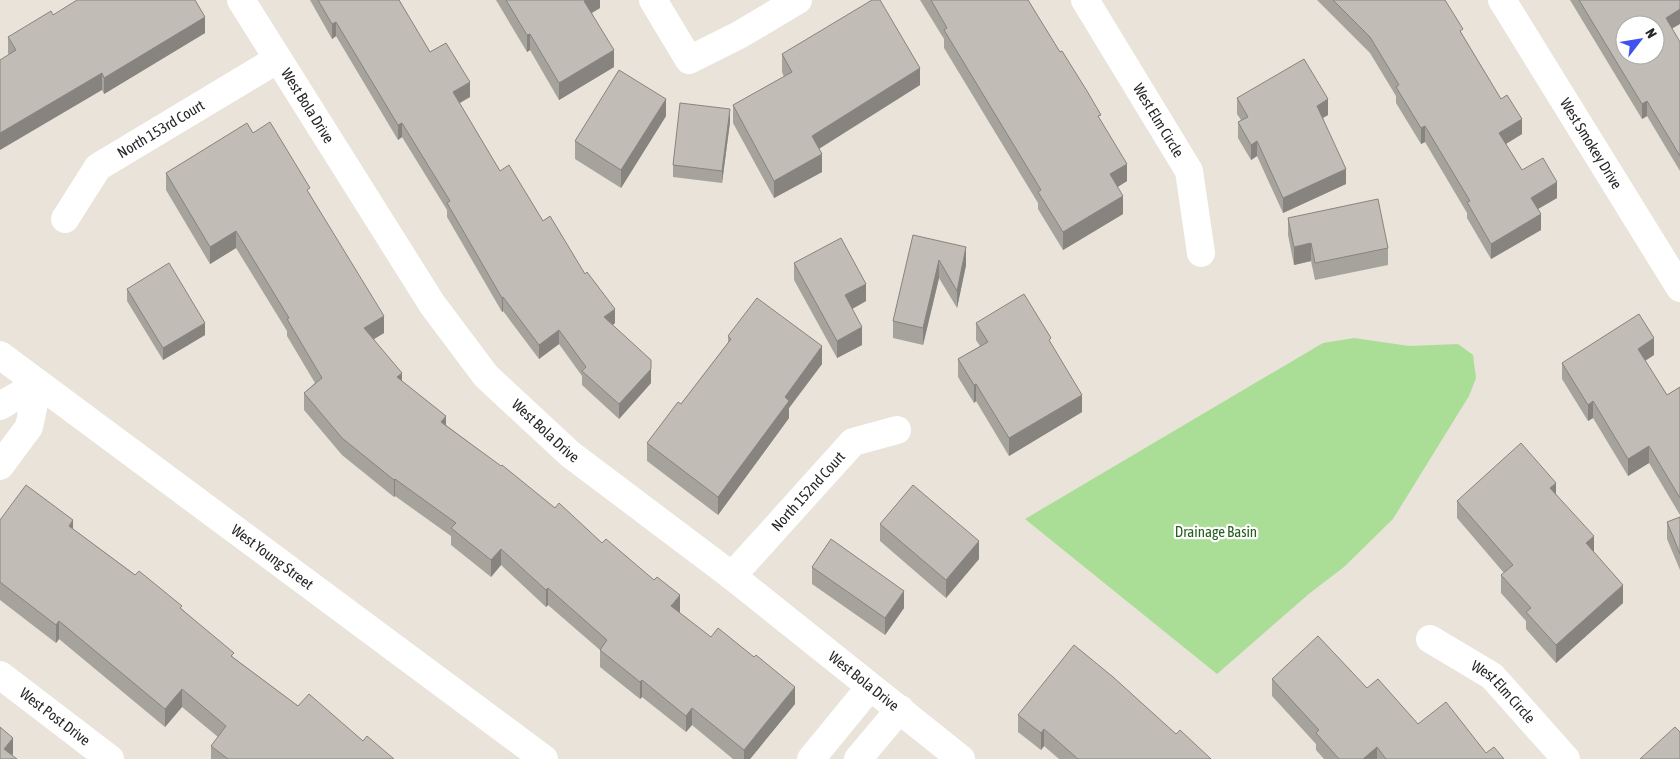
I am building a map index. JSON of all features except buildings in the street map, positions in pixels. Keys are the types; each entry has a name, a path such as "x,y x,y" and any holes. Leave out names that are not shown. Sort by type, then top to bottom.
{"street":[{"name":"West Bola Drive","path":"241,0 432,304 486,376 570,454 732,576 961,759"},
{"path":"652,0 689,60 739,35 798,0"},
{"name":"West Elm Circle","path":"1085,0 1188,171 1201,254"},
{"name":"West Smokey Drive","path":"1502,0 1680,288"},
{"name":"North 153rd Court","path":"64,219 98,167 278,59"},
{"name":"West Young Street","path":"0,355 544,759"},
{"path":"0,406 38,384"},
{"path":"0,466 28,427 38,384"},
{"name":"North 152nd Court","path":"732,576 852,442 897,430"},
{"name":"West Elm Circle","path":"1430,639 1492,676 1566,759"},
{"name":"West Post Drive","path":"0,675 110,759"},
{"path":"810,759 870,687"},
{"path":"858,759 900,709"}],"green space":[{"name":"Drainage Basin","path":"1354,338 1409,346 1458,344 1473,355 1476,378 1469,396 1393,519 1344,567 1310,593 1217,674 1025,519 1323,343"}]}
